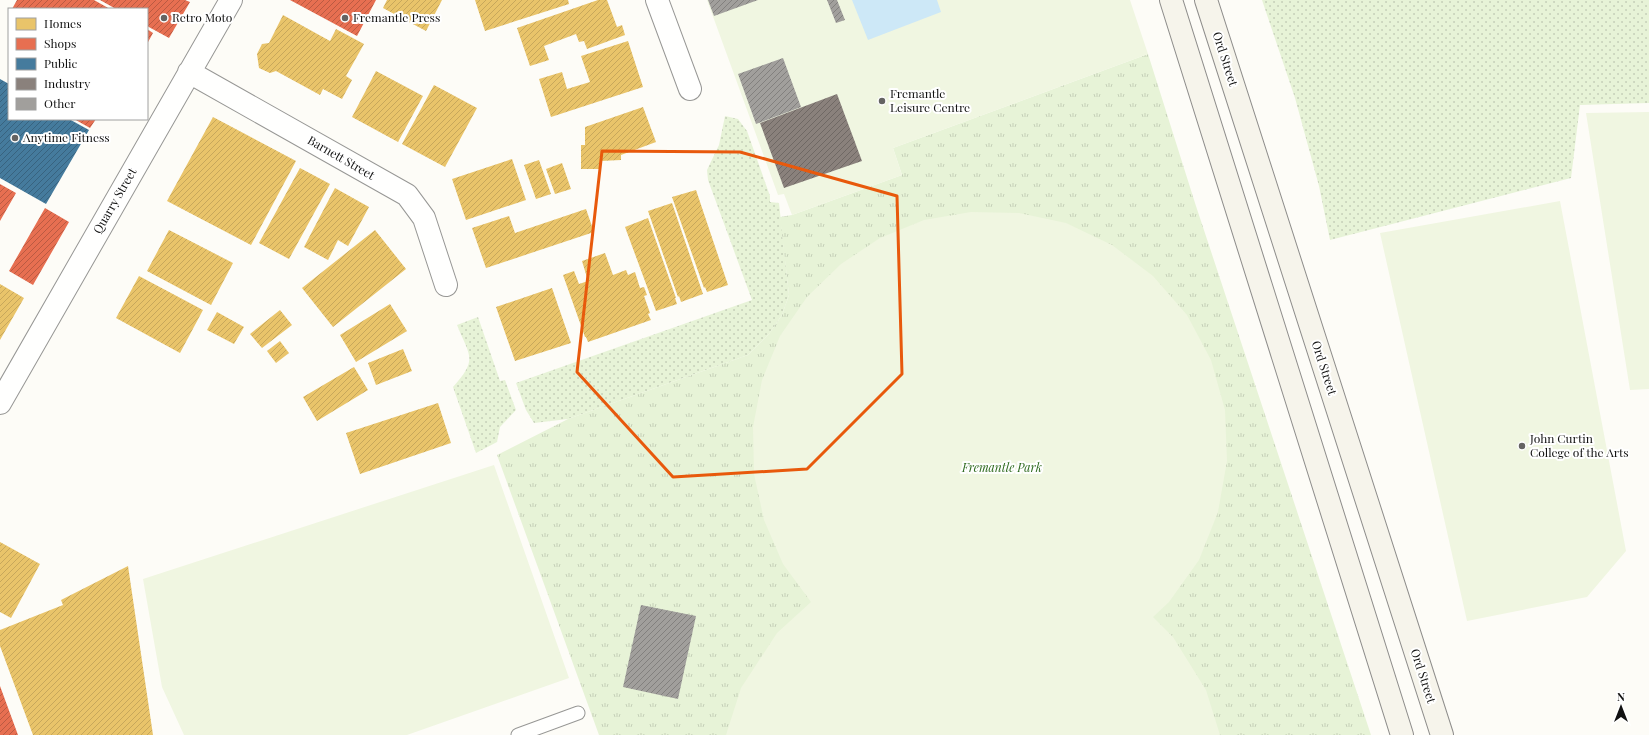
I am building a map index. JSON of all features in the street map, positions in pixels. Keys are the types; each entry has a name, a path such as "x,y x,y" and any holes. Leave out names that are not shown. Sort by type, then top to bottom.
{"main road":[{"path":"1171,0 1402,735"},
{"name":"Ord Street","path":"1206,0 1442,735"}],"street":[{"name":"Quarry Street","path":"0,403 231,0"},
{"path":"657,0 690,89"},
{"name":"Barnett Street","path":"189,72 407,195 424,218 446,285"}],"lane":[{"path":"518,735 578,713"}],"highlighted area":[{"path":"602,151 740,152 897,196 902,374 807,469 673,477 577,372"}],"green space":[{"name":"Fremantle Leisure Centre","path":"707,0 1130,0 1148,54 893,148 902,175 792,215 784,194 778,195"},
{"path":"1262,0 1649,0 1649,103 1580,105 1571,178 1330,240 1319,186 1295,98"},
{"name":"Fremantle Park","path":"1148,54 1195,203 1371,735 599,735 497,455 568,419 748,355 769,334 782,315 789,295 780,217 792,215 902,175 893,148"},
{"path":"1649,112 1649,389 1630,390 1586,113"},
{"path":"725,116 738,119 747,131 770,196 770,202 779,203 789,295 782,315 769,334 748,355 568,419 534,423 526,410 516,383 752,300 708,180 707,170 719,145"},
{"path":"1560,201 1626,551 1587,597 1467,621 1380,233"},
{"path":"971,212 1019,213 1066,223 1112,245 1153,276 1187,315 1211,360 1225,410 1227,461 1218,512 1199,560 1169,602 1153,617 1173,637 1206,690 1220,735 726,735 741,688 777,633 811,602 783,564 764,520 754,474 753,427 762,380 780,336 807,297 841,264 880,238 924,220"},
{"path":"478,317 500,381 505,380 516,410 500,427 497,442 476,453 453,387 461,378 469,364 468,351 457,325"},
{"path":"494,465 569,678 407,735 184,735 162,687 143,579"}],"water":[{"path":"852,0 937,0 941,12 868,40"}],"building: Homes":[{"path":"387,0 442,0 426,31 383,8"},
{"path":"475,0 568,0 569,4 485,31"},
{"path":"598,0 607,0 617,27 622,25 625,35 587,49 584,41 579,42 576,34 544,46 549,60 530,66 517,28"},
{"path":"283,15 330,41 336,29 364,44 346,76 352,80 342,99 323,89 320,95 276,71 270,73 259,68 257,54 262,44 269,43"},
{"path":"628,41 643,87 551,117 539,79 562,72 567,89 590,82 581,56"},
{"path":"376,71 423,96 398,142 352,117"},
{"path":"434,85 477,108 445,167 402,144"},
{"path":"643,107 656,142 621,155 621,160 601,161 600,169 581,169 581,145 585,145 585,127"},
{"path":"213,117 296,161 251,245 167,201"},
{"path":"512,159 526,200 466,220 452,179"},
{"path":"539,160 551,194 536,199 524,165"},
{"path":"562,163 571,189 555,194 546,169"},
{"path":"300,168 330,184 289,259 259,243"},
{"path":"335,188 369,207 348,246 338,240 328,260 304,247"},
{"path":"696,190 728,285 707,292 705,287 704,288 672,197"},
{"path":"672,203 703,294 681,302 648,211"},
{"path":"586,209 594,232 486,268 472,228 509,216 515,233"},
{"path":"648,218 677,304 656,311 625,227"},
{"path":"169,230 233,263 211,305 147,271"},
{"path":"375,230 406,269 333,327 302,288"},
{"path":"605,253 613,275 626,270 628,275 635,272 640,288 644,287 647,295 644,296 651,320 588,342 563,275 574,271 579,284 588,281 582,261"},
{"path":"139,276 203,310 180,353 116,318"},
{"path":"0,284 24,298 0,340"},
{"path":"552,288 571,343 515,361 496,307"},
{"path":"390,304 407,331 356,362 340,335"},
{"path":"280,310 292,325 262,348 250,334"},
{"path":"217,312 244,327 234,344 207,330"},
{"path":"280,341 289,353 276,363 267,351"},
{"path":"403,349 412,371 376,385 368,363"},
{"path":"354,367 368,390 317,421 303,397"},
{"path":"438,403 451,443 360,474 346,433"},
{"path":"0,542 40,564 11,618 0,612"},
{"path":"128,566 153,735 33,735 0,646 0,630 63,605 61,600"}],"building: Shops":[{"path":"17,0 94,0 108,8 13,8"},
{"name":"Retro Moto","path":"100,0 185,0 190,2 169,38 148,27 148,8 114,8"},
{"name":"Fremantle Press","path":"290,0 376,0 357,36"},
{"path":"148,30 153,33 148,42"},
{"path":"76,120 95,120 90,128"},
{"path":"0,184 16,193 0,221"},
{"path":"45,208 69,222 33,285 9,271"},
{"path":"0,686 18,735 0,735"}],"building: Public":[{"path":"0,79 8,83 8,120 71,120 89,130 46,204 0,178"}],"building: Industry":[{"path":"837,94 862,161 784,188 760,123"}],"building: Other":[{"path":"708,0 758,0 714,16"},
{"path":"827,0 837,0 845,20 836,23"},
{"path":"783,58 801,107 756,124 738,74"},
{"path":"641,605 696,616 678,699 623,687"}],"place":[{"name":"Retro Moto","path":"164,18"},
{"name":"Fremantle Press","path":"345,18"},
{"name":"Fremantle Leisure Centre","path":"882,101"},
{"name":"Anytime Fitness","path":"15,138"},
{"name":"John Curtin College of the Arts","path":"1522,446"}]}
